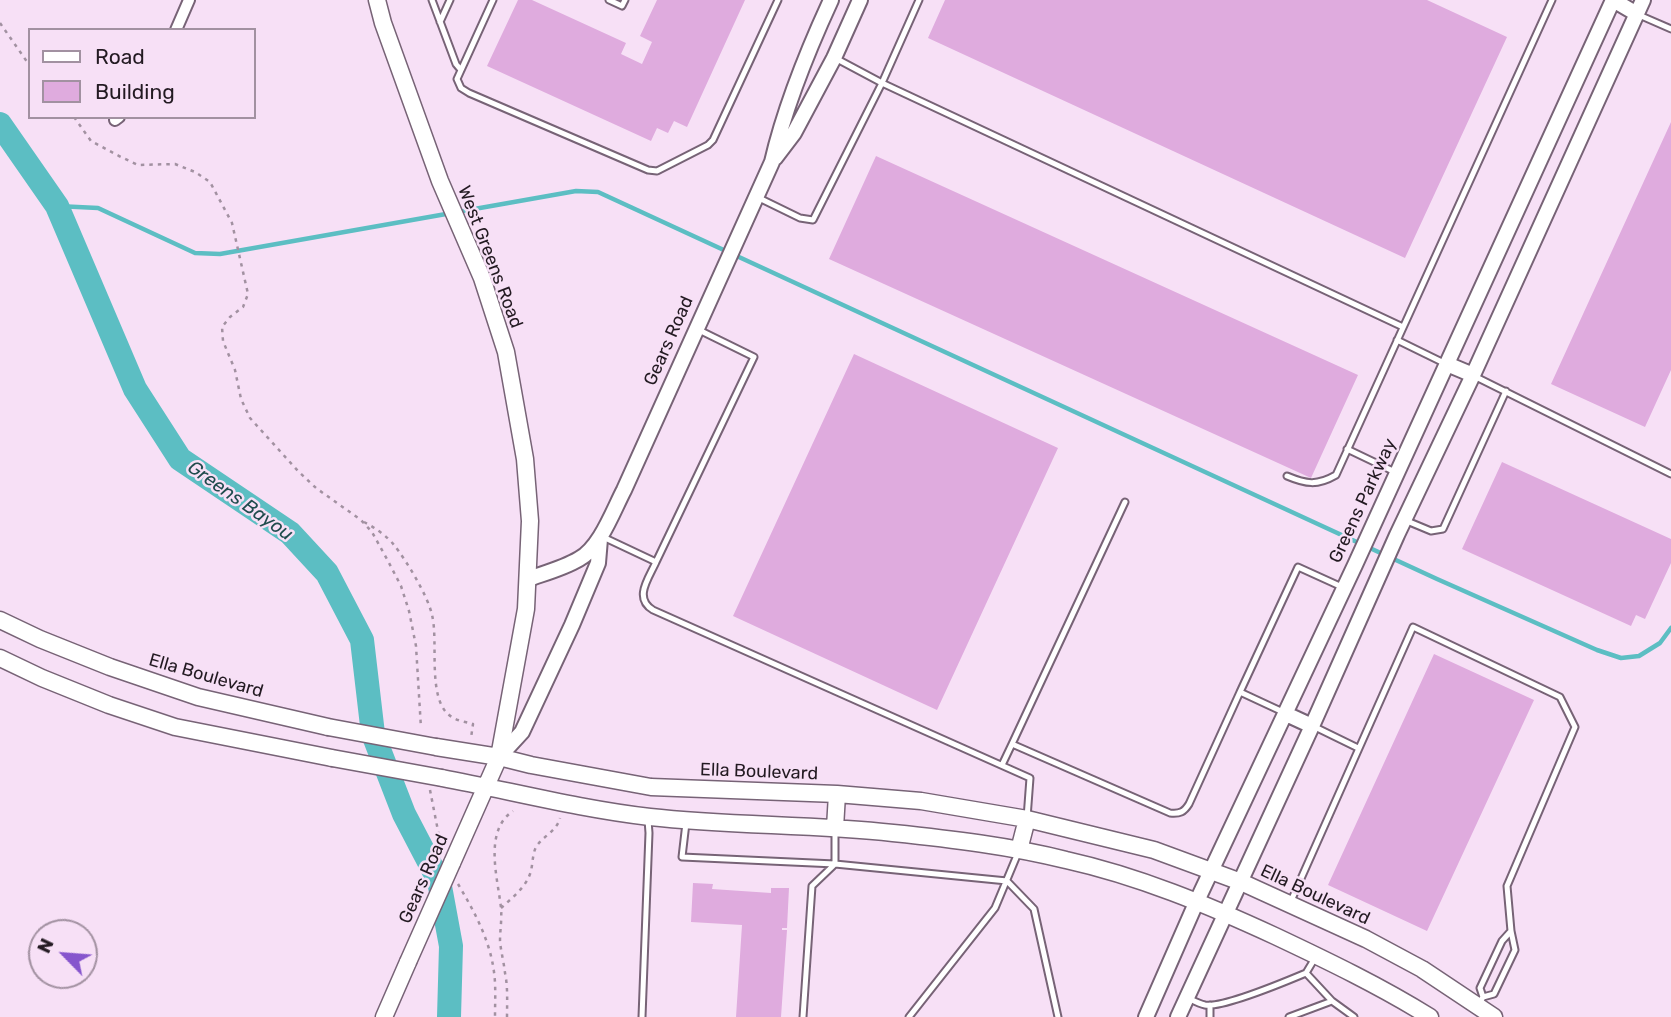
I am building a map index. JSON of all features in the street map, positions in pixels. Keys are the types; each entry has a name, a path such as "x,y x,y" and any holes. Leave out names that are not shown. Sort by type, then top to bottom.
{"main road":[{"name":"West Greens Road","path":"377,0 440,181 482,278 506,352 525,459 530,521 528,579"},
{"name":"Gears Road","path":"384,1017 499,757 526,609 528,579"},
{"name":"Ella Boulevard","path":"0,620 110,667 198,697 328,727 650,787 921,800 1027,819 1154,850 1241,882 1366,939 1422,969 1494,1017"},
{"path":"0,658 87,696 175,727 435,779 648,817 892,832 1019,850 1067,860 1120,874 1226,913 1316,955 1398,997 1430,1017"},
{"path":"648,817 650,787"},
{"path":"835,828 836,794"},
{"path":"1019,850 1027,819"}],"street":[{"path":"177,28 189,0"},
{"name":"Gears Road","path":"528,579 582,558 600,536 624,490 772,162 779,131 795,85 831,0"},
{"name":"Gears Road","path":"772,162 794,133 834,58 860,0"},
{"path":"1613,0 1637,14"},
{"name":"Greens Parkway","path":"1146,1017 1196,903 1355,565 1613,0"},
{"path":"1178,1017 1643,0"},
{"path":"1447,364 1473,375"},
{"name":"Gears Road","path":"499,757 522,732 572,625 598,563 600,536"},
{"path":"1286,714 1312,726"}],"lane":[{"path":"432,0 456,64 461,70"},
{"path":"440,22 450,0"},
{"path":"493,0 457,79 461,88 648,170 657,171 713,140 778,0"},
{"path":"610,0 622,6 625,0"},
{"path":"756,197 800,218 813,220 883,83 919,0"},
{"path":"1287,475 1302,482 1324,482 1336,475 1552,0"},
{"path":"1637,14 1671,29"},
{"path":"834,58 1403,327"},
{"path":"696,329 754,357 643,591 642,599 646,606 1030,778 1027,819"},
{"path":"1397,340 1447,364"},
{"path":"1473,375 1671,474"},
{"path":"1404,520 1431,531 1443,529 1506,391"},
{"path":"1348,449 1397,472"},
{"path":"1002,765 1125,502"},
{"path":"600,536 656,562"},
{"path":"1012,744 1170,813 1178,814 1189,804 1298,567 1344,588"},
{"path":"1290,904 1413,627 1560,696 1575,727 1507,886 1515,950 1494,994 1477,1007"},
{"path":"1240,692 1286,714"},
{"path":"1312,726 1358,748"},
{"path":"642,1017 648,817"},
{"path":"686,820 682,857 835,864 1007,881 1034,909 1058,1017"},
{"path":"803,1017 812,886 835,864 835,828"},
{"path":"909,1017 995,908 1019,850"},
{"path":"1477,1007 1480,988 1502,941 1511,931"},
{"path":"1186,998 1210,1005 1240,998 1306,973 1316,955"},
{"path":"1306,973 1332,1001 1354,1017"},
{"path":"1289,1017 1332,1001"},
{"path":"1210,1005 1210,1017"}],"path":[{"path":"0,23 28,63"},
{"path":"75,119 91,141 138,165 175,164 210,182 232,223 248,294 243,307 222,327 223,341 235,370 241,399 250,418 298,471 316,488 393,543 415,578 432,613 436,634 435,685 439,697 450,717 472,724 471,738"},
{"path":"361,520 388,561 410,611 416,646 421,728"},
{"path":"435,779 439,836 446,856"},
{"path":"507,1017 506,977 500,943 501,908 495,876 497,837 508,815 513,811"},
{"path":"501,908 530,876 534,850 558,826 560,818"},
{"path":"453,877 474,910 485,936 494,971 495,1017"}],"building":[{"path":"518,0 532,0 626,43 621,54 642,64 652,42 640,36 657,0 745,0 687,127 674,121 668,133 657,128 651,141 487,66"},
{"path":"945,0 1427,0 1507,37 1405,258 928,38"},
{"path":"1671,122 1671,370 1645,427 1551,384"},
{"path":"876,156 1358,375 1311,478 829,259"},
{"path":"854,354 1058,448 937,710 733,616"},
{"path":"1502,462 1671,539 1671,563 1645,619 1636,615 1631,626 1462,549"},
{"path":"1434,654 1534,700 1427,931 1328,885"},
{"path":"693,883 713,884 712,889 771,893 771,888 789,888 787,928 782,928 787,930 781,1017 736,1017 742,925 691,922"}],"waterway":[{"name":"Greens Bayou","path":"0,124 57,206 135,389 180,459 290,533 327,573 362,640 373,734 404,814 439,881 451,946 449,1017"},
{"path":"57,206 98,208 195,253 220,254 576,191 598,192 1437,579 1597,650 1621,658 1639,656 1660,643 1671,628"}]}
